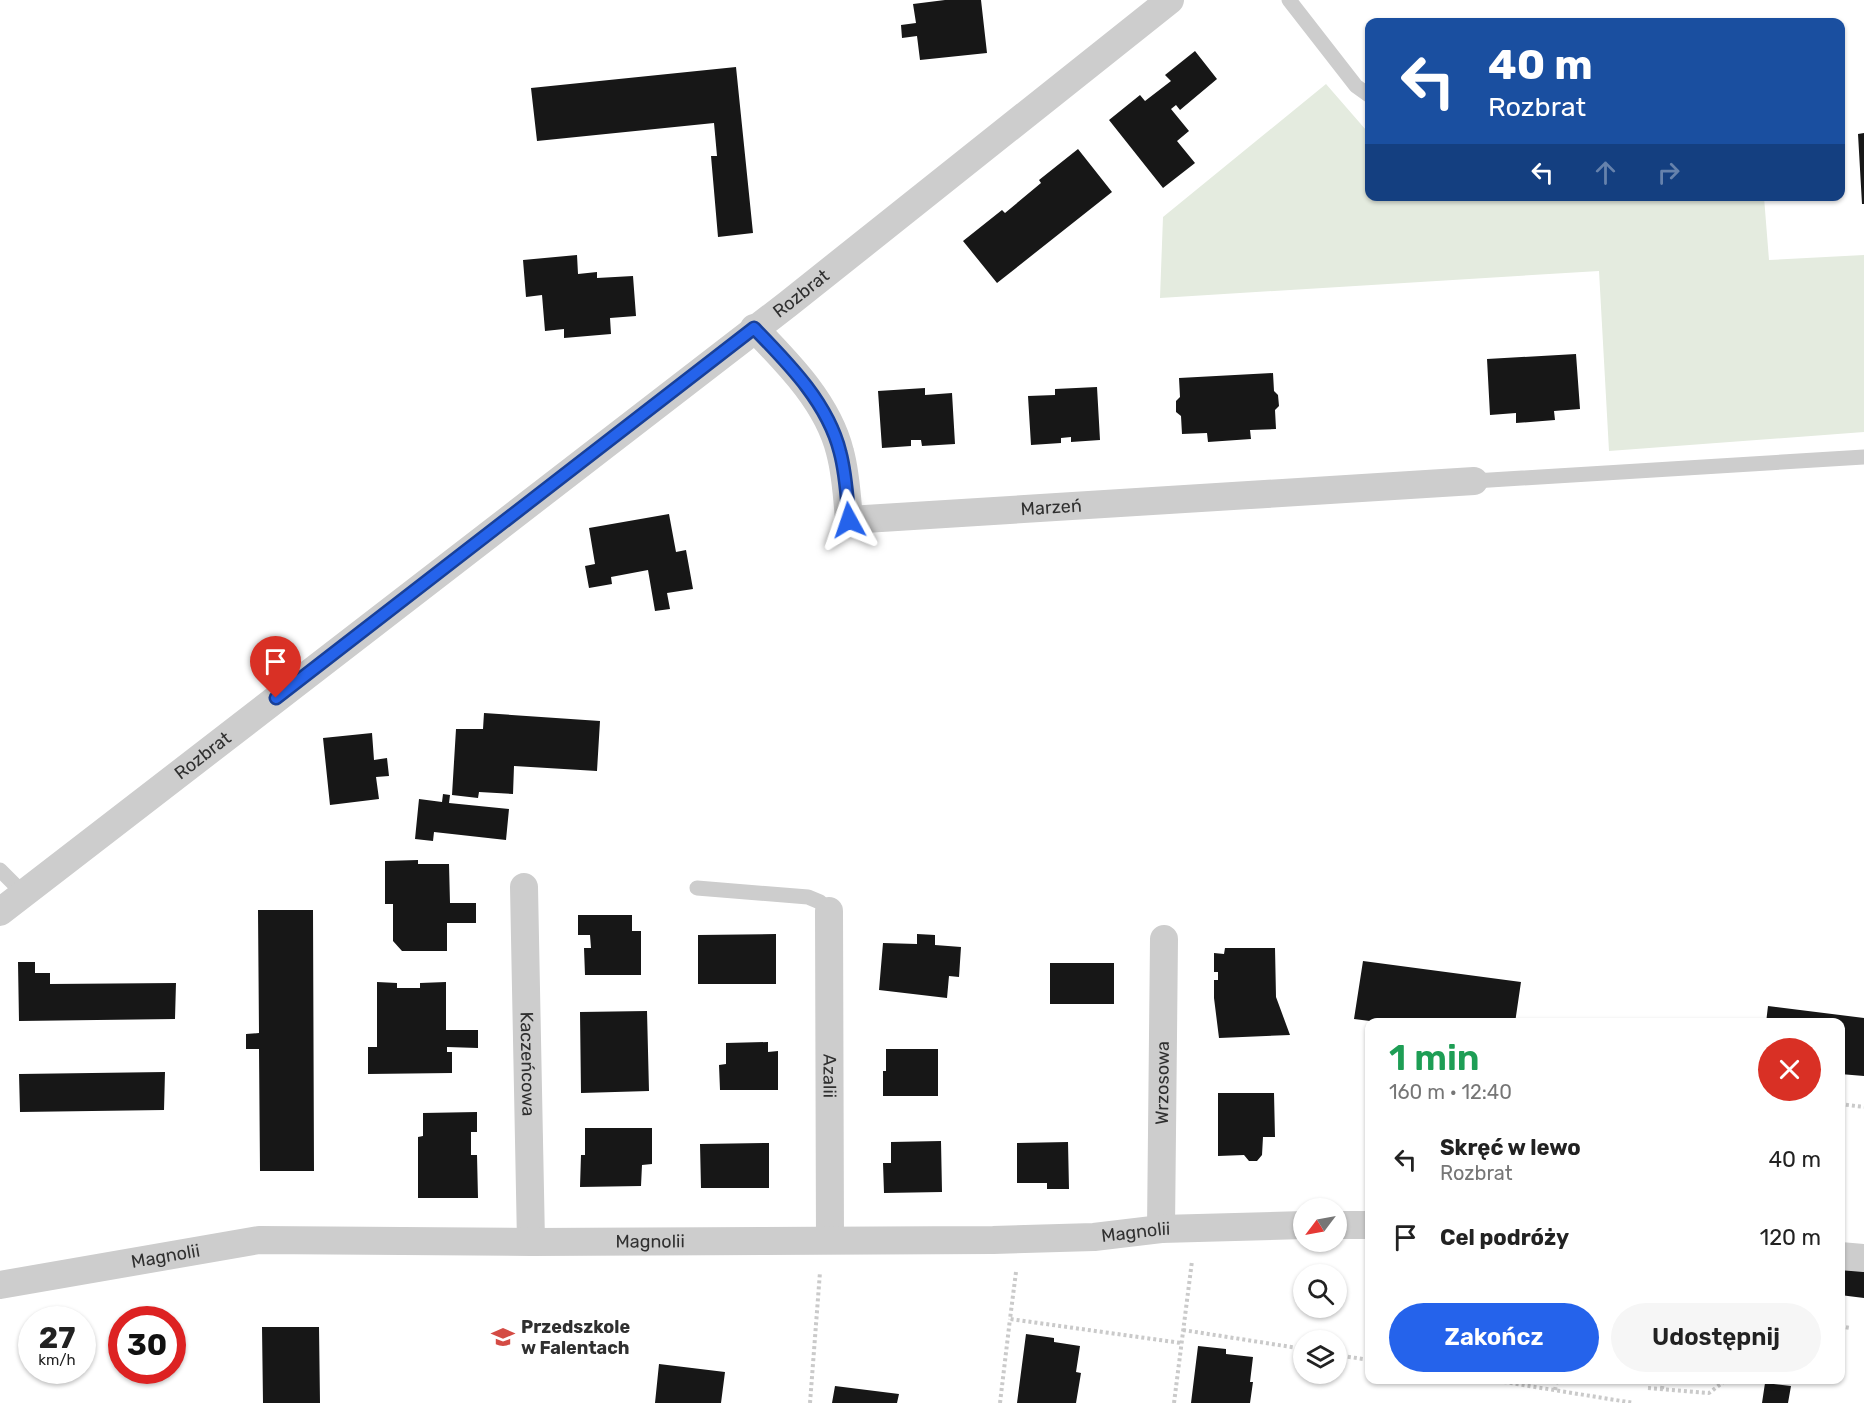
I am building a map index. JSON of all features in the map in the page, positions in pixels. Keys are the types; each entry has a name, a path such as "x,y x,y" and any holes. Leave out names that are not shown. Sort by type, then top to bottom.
{"street":[{"name":"Rozbrat","path":"0,912 806,290 1170,0"},
{"name":"Marzeń","path":"754,328 806,387 832,428 840,450 849,520 1474,482"},
{"name":"Kaczeńcowa","path":"525,887 531,1242"},
{"name":"Azalii","path":"826,1240 829,911"},
{"name":"Wrzosowa","path":"1161,1229 1164,939"},
{"name":"Magnolii","path":"0,1285 259,1240 531,1242 1020,1239 1094,1237 1161,1229 1293,1225"},
{"path":"1347,1225 1365,1225"},
{"path":"1845,1256 1864,1258"}],"lane":[{"path":"1289,0 1356,86 1365,92"},
{"path":"1474,482 1864,458"},
{"path":"0,870 23,893"},
{"path":"697,888 808,897 820,902 829,911"}],"path":[{"path":"1845,1105 1864,1107"},
{"path":"1174,1403 1196,1228"},
{"path":"1000,1403 1020,1239"},
{"path":"810,1403 826,1240"},
{"path":"1010,1319 1181,1343"},
{"path":"1845,1327 1850,1328"},
{"path":"1184,1330 1293,1347"},
{"path":"1347,1357 1365,1359"},
{"path":"1522,1384 1634,1403"},
{"path":"1555,1390 1556,1384"},
{"path":"1662,1389 1663,1384"},
{"path":"1648,1388 1709,1393 1721,1384"}],"shaded area":[{"path":"1326,84 1365,129 1365,201 1764,201 1769,260 1864,255 1864,432 1609,451 1599,271 1160,298 1163,217"}],"building":[{"path":"945,0 981,0 987,53 920,60 917,36 902,38 901,25 916,23 913,4"},
{"path":"1195,51 1217,79 1180,110 1176,105 1171,109 1189,131 1177,141 1195,163 1163,188 1109,120 1140,95 1145,101 1171,81 1165,75"},
{"path":"736,67 753,233 718,237 711,156 717,156 714,123 537,141 531,88"},
{"path":"1864,133 1864,204 1862,204 1858,134"},
{"path":"1078,149 1112,192 997,283 963,241 1002,210 1005,213 1041,183 1039,180"},
{"path":"577,255 578,274 597,272 597,278 633,276 636,316 610,318 611,334 564,338 564,329 545,331 542,295 526,297 523,260"},
{"path":"1576,354 1580,409 1554,411 1555,420 1516,423 1516,413 1490,415 1487,359"},
{"path":"1273,373 1274,391 1278,395 1279,406 1275,410 1276,429 1250,430 1251,439 1208,442 1207,433 1182,434 1181,416 1176,412 1176,401 1180,397 1179,378"},
{"path":"1097,387 1100,440 1071,442 1071,437 1061,438 1061,443 1031,445 1028,396 1055,395 1055,389"},
{"path":"925,388 925,395 952,393 955,444 922,446 921,440 911,440 911,446 882,448 878,391"},
{"path":"669,514 676,552 686,550 693,589 667,593 670,609 655,611 648,570 611,577 612,584 589,588 585,566 595,564 589,528"},
{"path":"484,713 600,721 597,771 514,766 513,794 479,792 478,798 452,795 456,729 483,729"},
{"path":"372,733 374,760 387,758 389,776 376,777 379,799 330,805 323,738"},
{"path":"443,794 450,795 449,803 509,809 506,840 434,832 433,841 415,839 419,799 442,802"},
{"path":"418,860 418,864 449,864 450,903 476,903 476,923 447,923 447,951 402,951 393,941 393,904 385,904 385,861"},
{"path":"258,910 313,910 314,1171 260,1171 259,1049 246,1049 246,1034 259,1033"},
{"path":"578,915 632,915 632,931 641,931 641,975 585,975 584,948 591,948 590,935 578,935"},
{"path":"776,934 776,984 698,984 698,935"},
{"path":"917,934 935,935 935,945 961,947 959,977 949,976 947,998 879,990 883,943 917,944"},
{"path":"1225,948 1275,948 1276,997 1290,1035 1219,1038 1214,998 1214,980 1218,980 1218,972 1214,972 1214,953 1224,954"},
{"path":"1363,961 1521,982 1516,1018 1354,1019"},
{"path":"18,962 35,962 35,973 50,973 50,984 176,983 175,1019 19,1021"},
{"path":"1050,963 1114,963 1114,1004 1050,1004"},
{"path":"377,982 397,983 397,988 420,988 420,983 446,982 446,1030 478,1030 478,1048 447,1047 447,1052 452,1052 452,1073 368,1074 368,1047 377,1047"},
{"path":"1768,1006 1864,1018 1864,1076 1845,1074 1845,1018 1767,1018"},
{"path":"647,1011 649,1091 581,1093 580,1012"},
{"path":"768,1042 768,1052 778,1051 778,1090 720,1090 719,1065 726,1064 726,1043"},
{"path":"886,1049 938,1049 938,1096 883,1096"},
{"path":"165,1072 164,1110 20,1112 19,1074"},
{"path":"1218,1093 1274,1093 1275,1137 1263,1137 1262,1155 1257,1161 1249,1161 1244,1155 1218,1156"},
{"path":"477,1112 477,1132 471,1132 471,1155 477,1155 478,1198 418,1198 418,1137 423,1136 423,1113"},
{"path":"585,1128 652,1128 652,1164 642,1165 641,1186 580,1187 581,1155 585,1155"},
{"path":"941,1141 942,1192 884,1193 883,1163 891,1163 891,1142"},
{"path":"1068,1142 1069,1189 1047,1189 1047,1183 1017,1183 1017,1143"},
{"path":"769,1143 769,1188 701,1188 700,1144"},
{"path":"1845,1267 1864,1269 1864,1298 1845,1296"},
{"path":"262,1327 319,1327 320,1403 263,1403"},
{"path":"1026,1334 1054,1338 1054,1342 1080,1346 1076,1372 1081,1373 1076,1403 1017,1403"},
{"path":"1198,1346 1226,1349 1226,1354 1253,1357 1250,1403 1191,1403"},
{"path":"659,1364 725,1372 721,1403 655,1403"},
{"path":"1765,1384 1791,1386 1788,1403 1762,1403"},
{"path":"835,1386 899,1394 897,1403 832,1403"}],"place":[{"name":"Przedszkole w Falentach","path":"503,1337"}],"route":[{"path":"276,698 754,328 806,387 832,428 840,450 849,520"}]}
